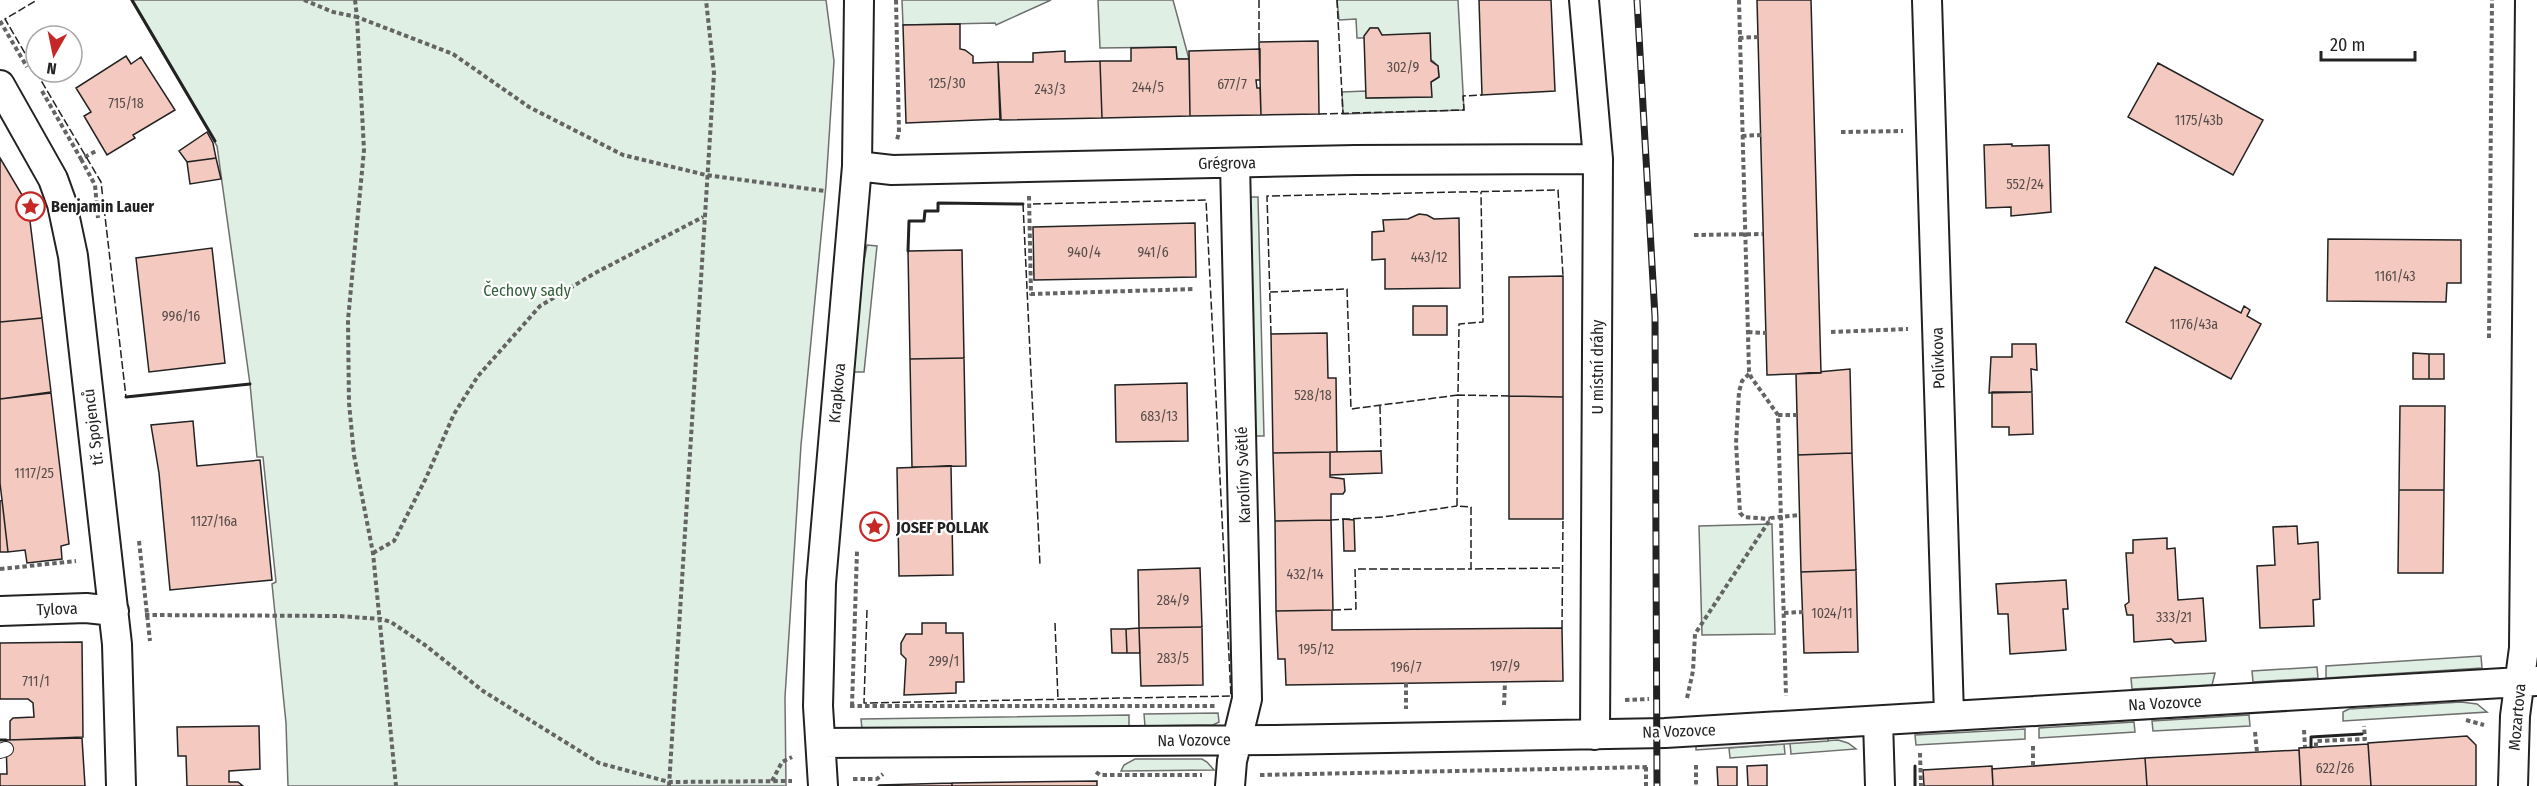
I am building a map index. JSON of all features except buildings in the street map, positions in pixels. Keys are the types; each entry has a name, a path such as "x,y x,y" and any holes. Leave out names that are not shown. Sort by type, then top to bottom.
{"street":[{"name":"Krapkova","path":"812,783 820,743 818,706 822,571 857,166 859,0"},
{"name":"U místní dráhy","path":"1584,0 1598,159 1595,735"},
{"name":"Polívkova","path":"1927,0 1959,715"},
{"name":"Mozartova","path":"2513,786 2514,745 2528,682 2524,648 2533,225 2530,0"},
{"name":"tř. Spojenců","path":"0,85 45,163 58,192 74,268 117,644 121,786"},
{"name":"Grégrova","path":"857,166 892,170 1598,159"},
{"name":"Karolíny Světlé","path":"1235,163 1247,699 1231,767 1241,780"},
{"name":"Tylova","path":"0,611 86,608 114,611"},
{"name":"Na Vozovce","path":"820,743 1595,735 1878,721 2528,682"},
{"path":"1878,721 1880,786"}],"path":[{"path":"304,0 333,12 357,17 453,54 529,107 623,155 706,175 832,192"},
{"path":"355,0 364,150 348,320 347,372 354,455 373,553 381,619 396,786"},
{"path":"669,784 714,73 706,0"},
{"path":"896,0 899,132 896,143"},
{"path":"1739,0 1749,374 1778,415 1786,696"},
{"path":"2489,338 2492,0"},
{"path":"0,21 24,62"},
{"path":"1739,38 1758,37"},
{"path":"41,90 81,159 98,150"},
{"path":"1840,132 1910,131"},
{"path":"1742,136 1761,135"},
{"path":"1029,195 1031,294 1195,289"},
{"path":"373,553 394,541 426,478 454,414 478,376 540,306 596,273 704,217"},
{"path":"1694,235 1764,234"},
{"path":"1831,332 1915,329"},
{"path":"1748,332 1766,333"},
{"path":"1749,374 1742,381 1739,392 1736,443 1740,513 1744,517 1770,519 1800,515"},
{"path":"1778,415 1797,415"},
{"path":"1687,698 1693,672 1695,634 1770,519"},
{"path":"852,706 857,549"},
{"path":"0,569 76,561 75,550"},
{"path":"1784,613 1803,612"},
{"path":"149,616 329,616 381,619 391,622 425,645 483,692 599,763 669,784 812,783"},
{"path":"1504,712 1505,682"},
{"path":"1406,683 1406,714"},
{"path":"1616,701 1649,699"},
{"path":"818,706 1220,707"},
{"path":"2466,720 2485,725"},
{"path":"2316,747 2316,741 2365,739 2364,726"},
{"path":"2304,730 2305,747"},
{"path":"2255,732 2258,752"},
{"path":"2032,746 2033,766"},
{"path":"1920,753 1922,786"},
{"path":"1696,765 1696,786"},
{"path":"1241,780 1649,767"}],"green space":[{"name":"Čechovy sady","path":"131,0 826,0 834,61 826,185 801,445 785,697 786,786 288,786 286,723 272,584 276,582 263,457 257,457 250,384 217,146"},
{"path":"902,0 1051,0 996,25 995,23 903,25"},
{"path":"1098,0 1173,0 1189,59 1177,59 1176,47 1100,48"},
{"path":"1337,0 1458,0 1464,110 1343,114 1342,92 1366,91 1367,98 1431,97 1431,82 1439,77 1438,66 1433,61 1382,35 1378,28 1370,28 1364,38 1357,38 1356,19 1339,20"},
{"path":"1247,197 1258,197 1264,436 1252,436"},
{"path":"867,245 877,246 864,372 846,372 855,307"},
{"path":"1772,524 1775,634 1702,635 1699,526"},
{"path":"2481,656 2482,668 2326,678 2326,666"},
{"path":"2317,667 2318,678 2253,682 2252,671"},
{"path":"2215,673 2212,685 2132,689 2131,678"},
{"path":"2461,702 2477,704 2487,712 2343,721 2343,712 2349,709"},
{"path":"1218,713 1219,722 1213,725 1145,726 1144,714"},
{"path":"1129,715 1129,726 862,729 861,719"},
{"path":"2249,715 2250,726 2153,731 2152,721"},
{"path":"2134,722 2135,732 2039,738 2039,728"},
{"path":"2025,729 2025,739 1916,745 1915,735"},
{"path":"1838,740 1856,749 1791,754 1790,743"},
{"path":"1784,744 1785,754 1730,758 1729,748"},
{"path":"1135,759 1202,759 1214,770 1121,771 1124,765"}],"shaded area":[{"path":"1828,731 1828,741 1696,750 1696,739"}],"railway":[{"path":"1637,0 1655,317 1657,786"}],"fence":[{"path":"24,51 5,19 37,0"},
{"path":"1259,0 1259,42"},
{"path":"1337,0 1343,114"},
{"path":"43,84 101,182 126,397"},
{"path":"1319,114 1464,110 1463,96 1482,95"},
{"path":"1271,334 1267,196 1558,190 1563,276"},
{"path":"1270,292 1347,289 1351,409 1458,395 1459,324 1483,322 1481,192"},
{"path":"867,610 864,703 1231,696 1206,200 1033,204"},
{"path":"1023,204 1040,565"},
{"path":"1509,396 1458,395 1457,506 1471,507 1471,569 1562,568"},
{"path":"1380,406 1381,451"},
{"path":"1331,520 1383,517 1457,506"},
{"path":"1562,628 1563,519"},
{"path":"1333,610 1356,609 1355,569 1471,569"},
{"path":"1055,623 1058,700"}],"wall":[{"path":"132,0 215,141"},
{"path":"908,251 909,221 924,221 925,211 938,211 938,203 1023,204"},
{"path":"126,397 250,384"},
{"path":"2311,747 2311,737 2362,734"},
{"path":"0,740 6,740"},
{"path":"1915,766 1915,786"}],"place":[{"name":"Benjamin Lauer","path":"30,206"},
{"name":"JOSEF POLLAK","path":"875,527"}]}
